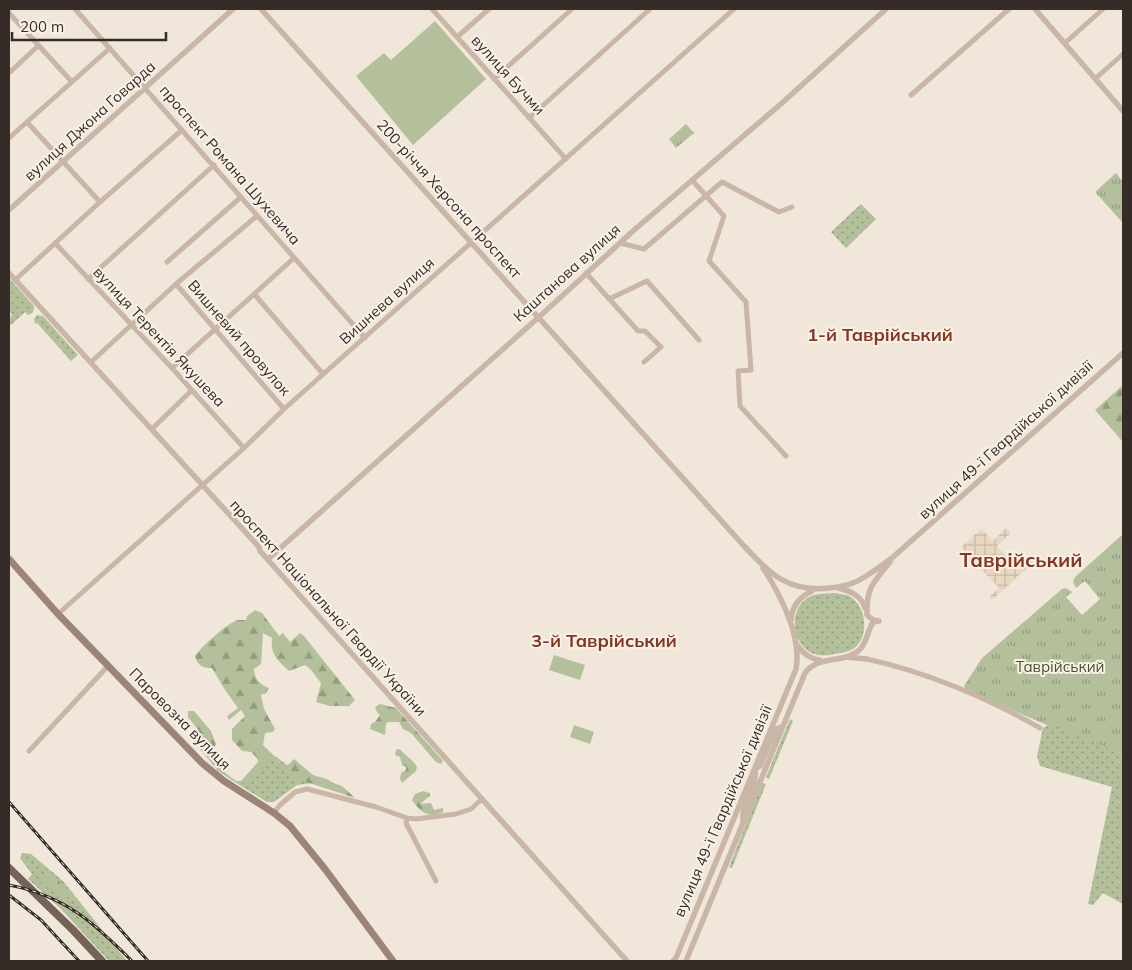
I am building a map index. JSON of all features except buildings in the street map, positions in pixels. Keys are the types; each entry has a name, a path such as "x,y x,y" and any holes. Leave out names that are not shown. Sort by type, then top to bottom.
{"main road":[{"name":"Паровозна вулиця","path":"9,559 58,614 202,763 224,781 274,813 297,832 392,961"},
{"path":"9,868 102,961"}],"street":[{"name":"проспект Романа Шухевича","path":"75,9 365,338"},
{"name":"вулиця Джона Говарда","path":"9,210 232,9"},
{"name":"200-річчя Херсона проспект","path":"261,9 472,241 759,562"},
{"name":"вулиця Бучми","path":"432,9 566,158"},
{"path":"457,37 489,9"},
{"path":"494,79 572,9"},
{"path":"529,118 650,9"},
{"name":"Вишнева вулиця","path":"58,614 244,448 323,374 734,9"},
{"name":"Каштанова вулиця","path":"268,559 539,318 586,273 782,103 886,9"},
{"path":"911,95 1009,9"},
{"path":"1035,9 1123,111"},
{"path":"1065,43 1103,9"},
{"path":"9,13 72,82"},
{"path":"9,73 38,46"},
{"path":"9,138 110,48"},
{"path":"1096,78 1123,54"},
{"path":"27,122 100,202"},
{"path":"15,280 182,130"},
{"path":"88,279 214,165"},
{"path":"692,180 724,216 709,261 746,302 751,370 738,372 740,406 786,456"},
{"path":"620,243 644,249 722,182 779,212 792,207"},
{"path":"167,262 242,197"},
{"path":"91,362 176,284 257,216"},
{"name":"вулиця Терентія Якушева","path":"55,243 132,324 244,448"},
{"path":"172,368 294,258"},
{"name":"проспект Національної Гвардії України","path":"9,273 259,547 260,551 627,961"},
{"path":"586,273 638,332 645,331 661,347 644,362"},
{"path":"609,299 647,281 699,340"},
{"name":"Вишневий провулок","path":"176,284 284,409"},
{"path":"255,295 323,374"},
{"name":"вулиця 49-ї Гвардійської дивізії","path":"892,558 1123,353"},
{"path":"152,429 192,390"},
{"path":"759,562 786,583 814,590 836,588 852,583 863,578 892,558"},
{"path":"869,630 867,602 870,586 892,558"},
{"path":"759,562 777,588 786,608 794,639 799,648 806,655 815,659 823,660 855,653 861,648 873,622 879,621 873,620 867,614 858,596 850,591 836,588"},
{"path":"791,628 791,617 798,599 814,590"},
{"name":"вулиця 49-ї Гвардійської дивізії","path":"673,961 676,958 796,669 797,653 794,639"},
{"path":"861,648 861,655 867,659"},
{"path":"843,657 867,659 897,665 1013,712 1040,728"},
{"name":"вулиця 49-ї Гвардійської дивізії","path":"686,961 804,673 812,665 823,660"},
{"path":"29,751 108,666"},
{"path":"744,822 742,811 756,777 755,769 760,766 776,729 781,727"},
{"path":"274,813 295,792 307,789 376,807 407,818 423,819 456,814 471,809 482,799"},
{"path":"407,818 406,823 436,881"},
{"path":"679,961 693,925 693,915"}],"green space":[{"path":"435,21 486,79 413,145 356,76 384,53 391,60"},
{"path":"686,124 694,133 676,148 669,139"},
{"path":"1116,173 1123,182 1123,223 1095,192"},
{"path":"861,204 876,219 846,248 831,232"},
{"path":"9,278 34,306 31,314 28,315 25,312 11,325 9,322 12,314 9,311"},
{"path":"37,315 43,316 78,355 71,361 37,323 35,324 34,319"},
{"path":"1123,385 1123,442 1095,410"},
{"name":"Таврійський","path":"1123,534 1123,754 1051,724 1049,726 966,690 964,686 982,658 1062,589 1066,588 1072,592 1066,597 1082,615 1100,599 1085,581 1076,588 1073,582 1075,577"},
{"path":"834,593 847,595 855,600 863,614 864,630 858,644 853,649 837,654 819,655 810,652 798,638 795,628 797,610 811,596"},
{"path":"255,610 262,613 279,636 283,633 290,642 300,633 304,636 355,700 349,706 330,706 316,702 321,683 305,665 289,671 273,653 272,638 263,633 261,664 254,669 258,681 269,688 266,693 261,695 264,709 275,729 273,732 265,733 263,745 272,754 249,781 238,784 218,771 191,738 199,731 188,717 188,711 194,711 211,731 216,744 212,752 213,757 218,765 236,781 241,781 258,762 251,752 242,751 232,740 232,729 245,716 241,710 229,720 227,716 238,708 212,668 201,666 195,656 221,630 238,620 246,620 247,616"},
{"path":"554,655 585,665 580,680 549,670"},
{"path":"380,704 396,708 443,761 441,764 436,762 411,733 403,729 399,722 388,722 385,735 370,729 371,724 380,715 375,707"},
{"path":"790,719 793,721 769,779 766,777"},
{"path":"1051,723 1123,754 1123,904 1103,893 1093,905 1088,904 1112,787 1040,766 1037,756 1043,728"},
{"path":"574,725 594,732 590,744 570,737"},
{"path":"400,749 417,767 416,771 402,783 400,779 401,773 406,770 406,767 402,765 400,757 395,755 396,750"},
{"path":"268,751 312,783 297,785 274,802 267,802 238,784 246,780"},
{"path":"294,759 313,775 342,786 355,798 294,778 286,767"},
{"path":"762,783 766,784 732,868 729,867"},
{"path":"423,791 430,793 430,796 420,804 431,803 434,810 443,808 443,812 433,815 425,813 418,808 412,800 415,794"},
{"path":"22,853 31,854 63,881 127,961 109,961 61,909 28,879 32,874 20,858"},
{"path":"47,876 59,880 70,896 66,899 41,883"}],"shaded area":[{"path":"1006,528 1011,533 997,546 1018,570 1032,557 1035,561 992,600 989,597 999,588 961,547 981,529 993,541"}],"railway":[{"path":"9,802 148,961"},
{"path":"9,885 46,896 77,912 104,934 132,961"},
{"path":"9,895 41,920 79,961"}],"district":[{"name":"1-й Таврійський","path":"880,335"},
{"name":"Таврійський","path":"1021,560"},
{"name":"3-й Таврійський","path":"604,641"}]}
